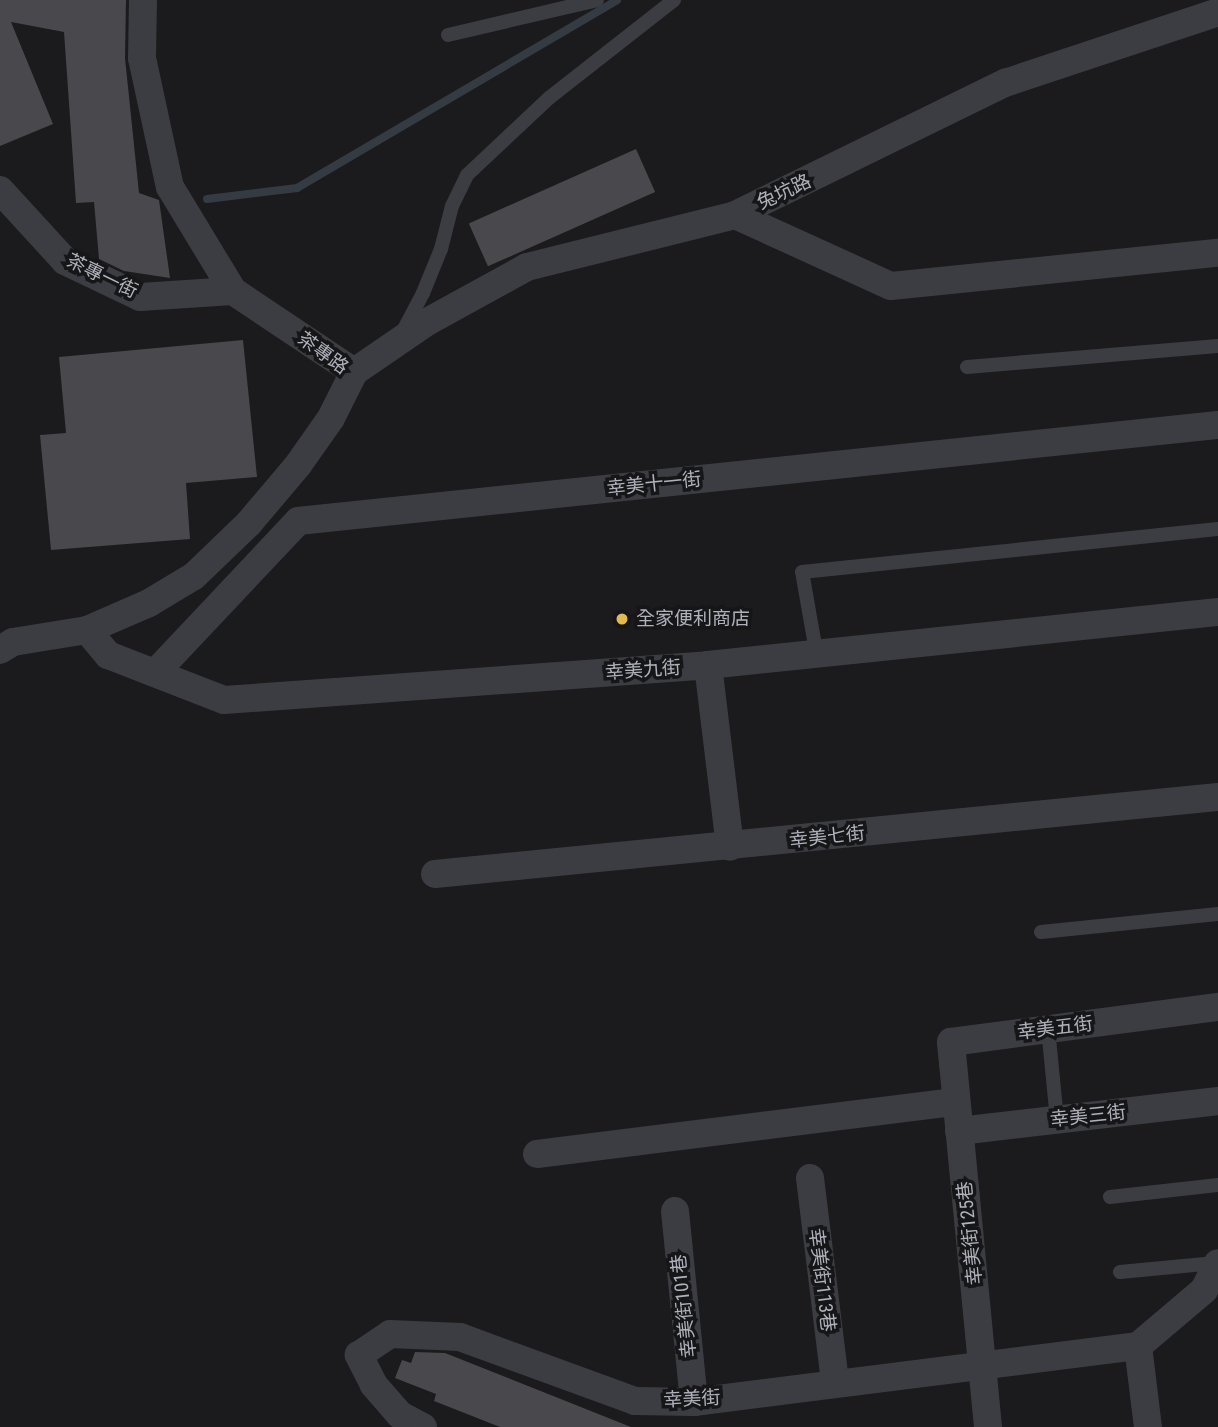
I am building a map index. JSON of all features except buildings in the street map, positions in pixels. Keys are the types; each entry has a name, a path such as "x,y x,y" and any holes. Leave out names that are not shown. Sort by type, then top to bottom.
{"street":[{"name":"茶專路","path":"0,650 13,642 87,630 149,603 194,576 249,523 331,418 354,372 233,291 170,187 142,58 143,0"},
{"name":"兔坑路","path":"354,372 395,344 527,267 735,215 1006,83 1218,12"},
{"name":"茶專一街","path":"2,194 65,261 140,297 233,291"},
{"path":"735,215 891,286 1218,253"},
{"name":"幸美十一街","path":"155,673 298,521 1218,425"},
{"name":"幸美九街","path":"87,630 108,655 224,700 709,665 816,651 1218,612"},
{"path":"709,665 730,847"},
{"name":"幸美七街","path":"435,874 1218,797"},
{"name":"幸美五街","path":"955,1102 951,1042 1218,1007"},
{"name":"幸美三街","path":"958,1131 1218,1101"},
{"path":"537,1154 955,1102"},
{"name":"幸美街125巷","path":"955,1102 975,1254 980,1364 988,1427"},
{"name":"幸美街113巷","path":"810,1178 835,1382"},
{"name":"幸美街101巷","path":"675,1211 694,1402"},
{"path":"1148,1427 1138,1346 1204,1290 1217,1263"},
{"name":"幸美街","path":"423,1427 400,1415 374,1385 359,1356 390,1334 460,1337 635,1401 694,1402 835,1382 1138,1346"}],"lane":[{"path":"448,35 597,0"},
{"path":"395,344 423,293 452,206 467,175 550,97 674,0"},
{"path":"967,367 1218,346"},
{"path":"816,651 802,572 1218,529"},
{"path":"1041,932 1218,914"},
{"path":"1048,1028 1058,1120"},
{"path":"1110,1197 1218,1185"},
{"path":"1120,1272 1217,1263"}],"waterway":[{"path":"207,199 297,188 617,0"}],"place":[{"name":"全家便利商店","path":"622,619"}]}
